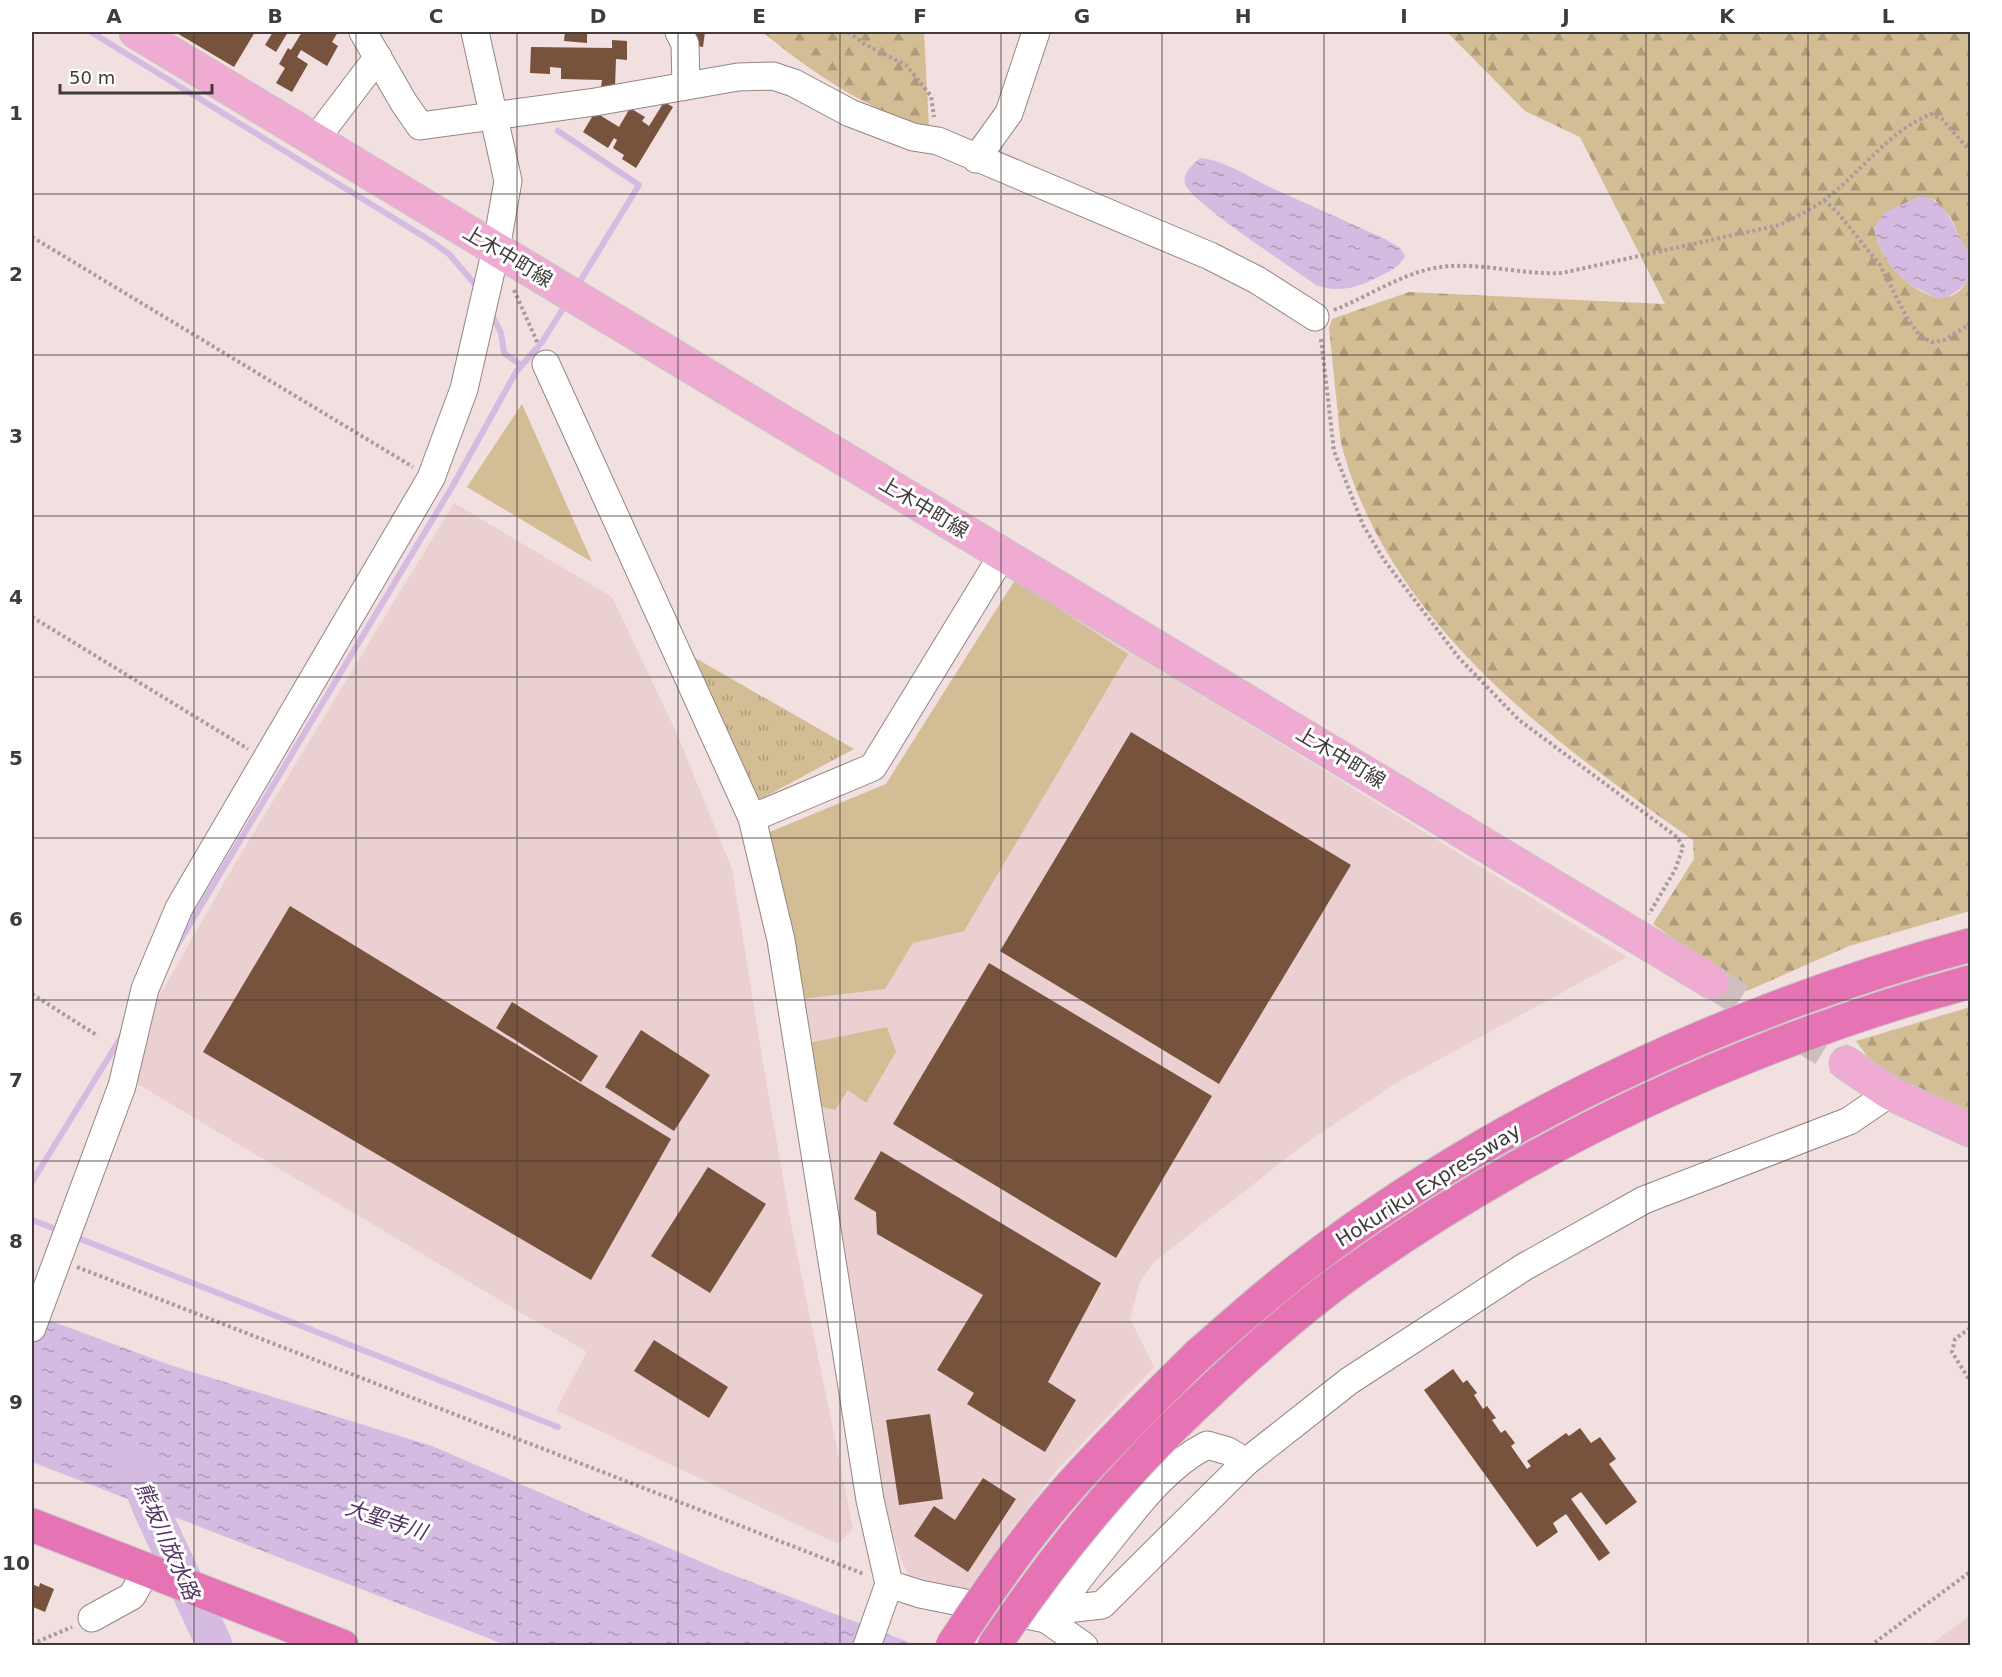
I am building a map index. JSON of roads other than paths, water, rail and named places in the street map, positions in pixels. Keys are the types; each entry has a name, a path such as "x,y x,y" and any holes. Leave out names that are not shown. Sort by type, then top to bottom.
{"highway":[{"name":"Hokuriku Expressway","path":"952,1646 1017,1552 1071,1485 1132,1419 1198,1355 1260,1300 1344,1236 1416,1187 1556,1106 1645,1063 1732,1026 1837,987 1971,945"},
{"name":"Hokuriku Expressway","path":"994,1646 1042,1576 1095,1511 1155,1444 1280,1327 1354,1271 1454,1204 1571,1138 1660,1094 1847,1020 1971,982"},
{"path":"32,1525 342,1646"}],"main road":[{"name":"上木中町線","path":"136,32 1712,982"},
{"path":"1846,1063 1890,1093 1971,1130"}],"street":[{"path":"363,32 420,126 493,118 738,77 773,76 794,83 850,113 912,136 938,141 1210,256 1257,280 1318,328"},
{"path":"32,1328 122,1086 145,989 179,908 431,478 464,389 496,249 508,181 475,32"},
{"path":"679,32 685,44 686,86"},
{"path":"976,159 1010,113 1036,32"},
{"path":"315,140 378,57"},
{"path":"546,364 752,818 781,940 870,1500 889,1584 867,1646"},
{"path":"752,818 873,767 1003,554"},
{"path":"889,1584 920,1594 1052,1615 1102,1605 1246,1462 1349,1381 1524,1267 1644,1200 1849,1121 1890,1093"},
{"path":"1052,1615 1140,1502 1189,1454 1206,1445 1228,1451 1246,1462"},
{"path":"92,1618 132,1596 154,1574"},
{"path":"1052,1615 1084,1646"}],"water":[{"path":"1201,158 1229,166 1385,239 1400,248 1405,256 1401,263 1391,270 1357,286 1333,289 1316,285 1224,220 1191,193 1185,184 1185,176"},
{"path":"1921,196 1934,201 1944,210 1969,256 1971,267 1968,280 1954,294 1941,299 1917,288 1897,273 1883,253 1874,228 1884,213"},
{"name":"大聖寺川","path":"32,1314 173,1366 432,1446 720,1570 916,1645 506,1645 32,1462"}],"waterway":[{"path":"91,32 431,241 449,254 479,289"},
{"path":"558,131 639,185 576,288"},
{"path":"175,949 452,487 516,372 542,342 566,304"},
{"path":"490,311 501,333 504,353 521,365"},
{"path":"32,1182 123,1034"},
{"path":"32,1220 61,1231"},
{"path":"73,1236 558,1427"},
{"name":"熊坂川放水路","path":"133,1462 150,1507 215,1646"}],"tunnel":[{"path":"1712,982 1846,1063"}]}
